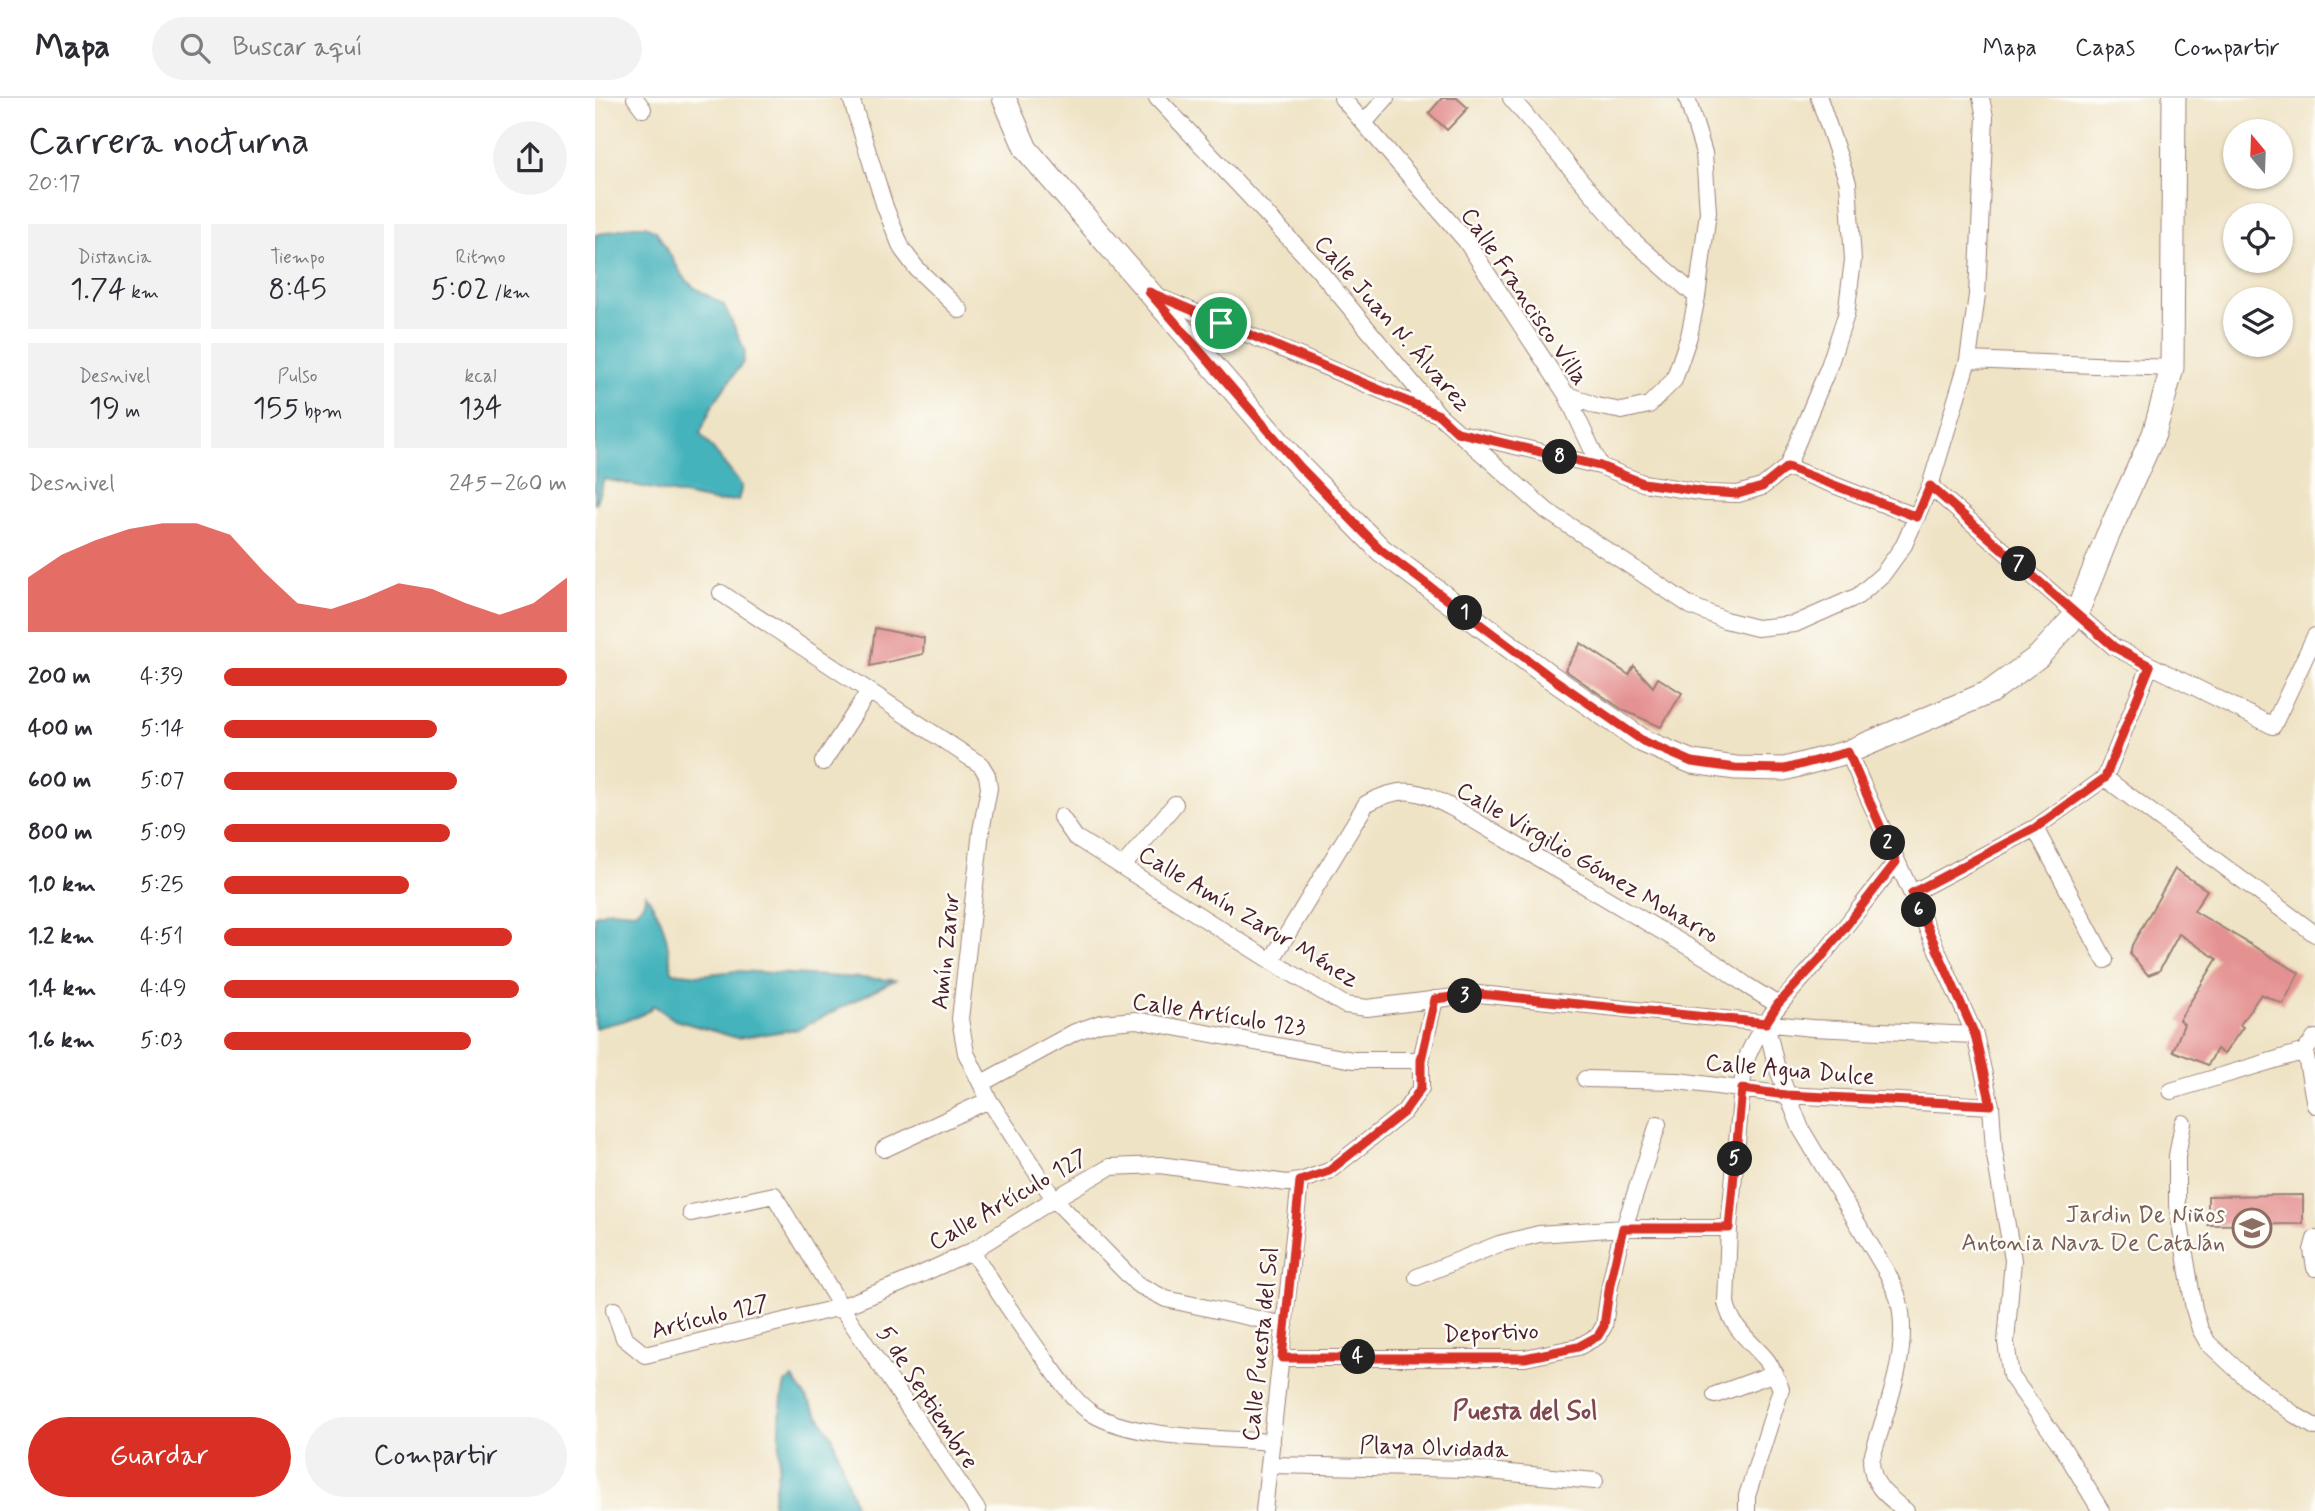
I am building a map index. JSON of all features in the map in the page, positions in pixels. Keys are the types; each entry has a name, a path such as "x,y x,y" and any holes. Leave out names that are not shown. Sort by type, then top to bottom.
{"street":[{"path":"851,98 885,207 902,249 917,269 960,310"},
{"path":"1004,98 1025,149 1300,467 1381,550 1552,678 1643,741 1692,762 1735,768 1784,769 1848,752 1990,692 2039,656 2076,615 2107,537 2154,434 2172,368 2174,98"},
{"name":"Calle Juan N. Álvarez","path":"1157,98 1317,268 1439,415 1547,512 1691,606 1725,620 1756,628 1795,624 1858,596 1883,574 1904,545 1917,517 1930,486 1968,360 1977,295 1985,117 1981,98"},
{"name":"Calle Francisco Villa","path":"1342,98 1466,241 1566,394 1600,466"},
{"path":"1364,123 1386,98"},
{"path":"1511,98 1630,238 1697,297"},
{"path":"1566,394 1596,406 1622,411 1649,405 1674,380 1689,337 1708,212 1705,153 1688,98"},
{"path":"1457,432 1600,466 1643,483 1705,492 1738,494 1762,487 1787,467 1829,366 1846,315 1853,260 1848,183 1819,98"},
{"path":"1149,292 1439,415"},
{"path":"1968,360 2172,368"},
{"path":"1787,467 1917,517"},
{"path":"1930,486 2114,647 2273,726 2315,636"},
{"path":"721,593 869,691 823,762"},
{"path":"1912,893 2035,828 2105,778 2150,666"},
{"name":"Amín Zarur","path":"869,691 981,765 987,775 989,788 981,831 960,1019 966,1053 989,1100 1054,1199 1137,1284 1166,1299 1285,1325"},
{"path":"1848,752 1975,1035 1991,1105 1994,1150 2013,1260 2006,1342 2011,1376 2063,1448 2101,1511"},
{"path":"2105,778 2315,933"},
{"name":"Calle Virgilio Gómez Moharro","path":"1271,961 1366,804 1383,795 1405,790 1422,792 1714,962 1778,1004"},
{"path":"1123,866 1175,804"},
{"name":"Calle Amín Zarur Ménez","path":"1061,817 1075,837 1345,1005 1367,1008 1479,994 1812,1028 1975,1035"},
{"path":"2035,828 2105,960"},
{"path":"1747,1511 1750,1484 1781,1389 1767,1360 1736,1328 1726,1303 1729,1228 1744,1066 1751,1045 1778,1004 1821,958 1896,862"},
{"path":"1421,1060 1435,999"},
{"name":"Calle Artículo 123","path":"982,1083 1075,1032 1101,1023 1136,1020 1353,1060 1421,1060"},
{"path":"1766,1023 1776,1065 1801,1129 1889,1276 1899,1301 1901,1325 1898,1363 1871,1461 1872,1475 1879,1490 1906,1511"},
{"path":"2171,1091 2305,1051 2315,1038"},
{"path":"2305,1051 2315,1105"},
{"name":"Calle Artículo 127","path":"841,1307 972,1251 1110,1167 1160,1165 1287,1183 1329,1171 1404,1112 1421,1088 1421,1060"},
{"name":"Calle Agua Dulce","path":"1585,1079 1678,1081 1786,1095 1991,1105"},
{"path":"884,1149 989,1100"},
{"path":"2183,1123 2177,1156 2176,1205 2200,1329 2208,1343 2246,1378 2295,1416 2315,1427"},
{"name":"Deportivo","path":"1282,1358 1525,1358 1578,1347 1598,1336 1604,1326 1621,1234 1658,1124"},
{"name":"Calle Puesta del Sol","path":"1264,1511 1300,1181"},
{"name":"5 de Septiembre","path":"691,1213 774,1195 841,1307 978,1511"},
{"path":"1416,1278 1499,1244 1539,1234 1621,1234 1729,1228"},
{"path":"2315,1239 2312,1250 2315,1268"},
{"path":"972,1251 1015,1320 1068,1390 1091,1413 1144,1432 1272,1442"},
{"name":"Artículo 127","path":"614,1310 624,1338 645,1356 841,1307"},
{"path":"1715,1395 1775,1373"},
{"name":"Playa Olvidada","path":"1270,1465 1467,1469 1595,1481"}],"water":[{"path":"633,226 645,226 656,231 682,275 692,286 724,305 745,351 743,362 713,404 700,433 742,486 738,500 717,502 604,479 595,505 595,235"},
{"path":"646,894 662,923 672,972 699,975 737,971 895,980 799,1029 737,1038 675,1020 653,1005 636,1017 595,1028 595,915 611,910 635,912 643,904"},
{"path":"793,1378 832,1436 857,1511 766,1511 772,1507 778,1468 785,1383"}],"building":[{"path":"1442,98 1457,98 1468,108 1447,130 1429,113"},
{"path":"875,628 924,638 923,654 870,666"},
{"path":"1581,643 1629,675 1634,666 1653,687 1658,678 1682,693 1661,727 1623,710 1565,670"},
{"path":"2175,869 2207,890 2194,911 2299,973 2283,1004 2261,994 2224,1054 2217,1049 2208,1065 2173,1051 2184,1024 2179,1020 2217,959 2179,934 2159,971 2148,975 2130,954 2132,945"},
{"path":"2303,1195 2303,1224 2208,1225 2208,1196"}],"place":[{"name":"Jardin De Niños Antonia Nava De Catalán","path":"2252,1228"}],"district":[{"name":"Puesta del Sol","path":"1525,1410"}],"route":[{"path":"1149,292 1221,323 1439,415 1457,432 1600,466 1643,483 1738,494 1762,487 1787,467 1917,517 1930,486 2114,647 2150,666 2105,778 2035,828 1912,893 1975,1035 1991,1105 1786,1095 1742,1089 1729,1228 1623,1228 1610,1284 1604,1326 1598,1336 1578,1347 1525,1358 1282,1358 1300,1181 1329,1171 1404,1112 1421,1088 1421,1060 1435,999 1479,994 1766,1023 1778,1004 1821,958 1896,862 1848,752 1784,769 1735,768 1692,762 1643,741 1552,678 1381,550 1300,467 1149,292"}]}
